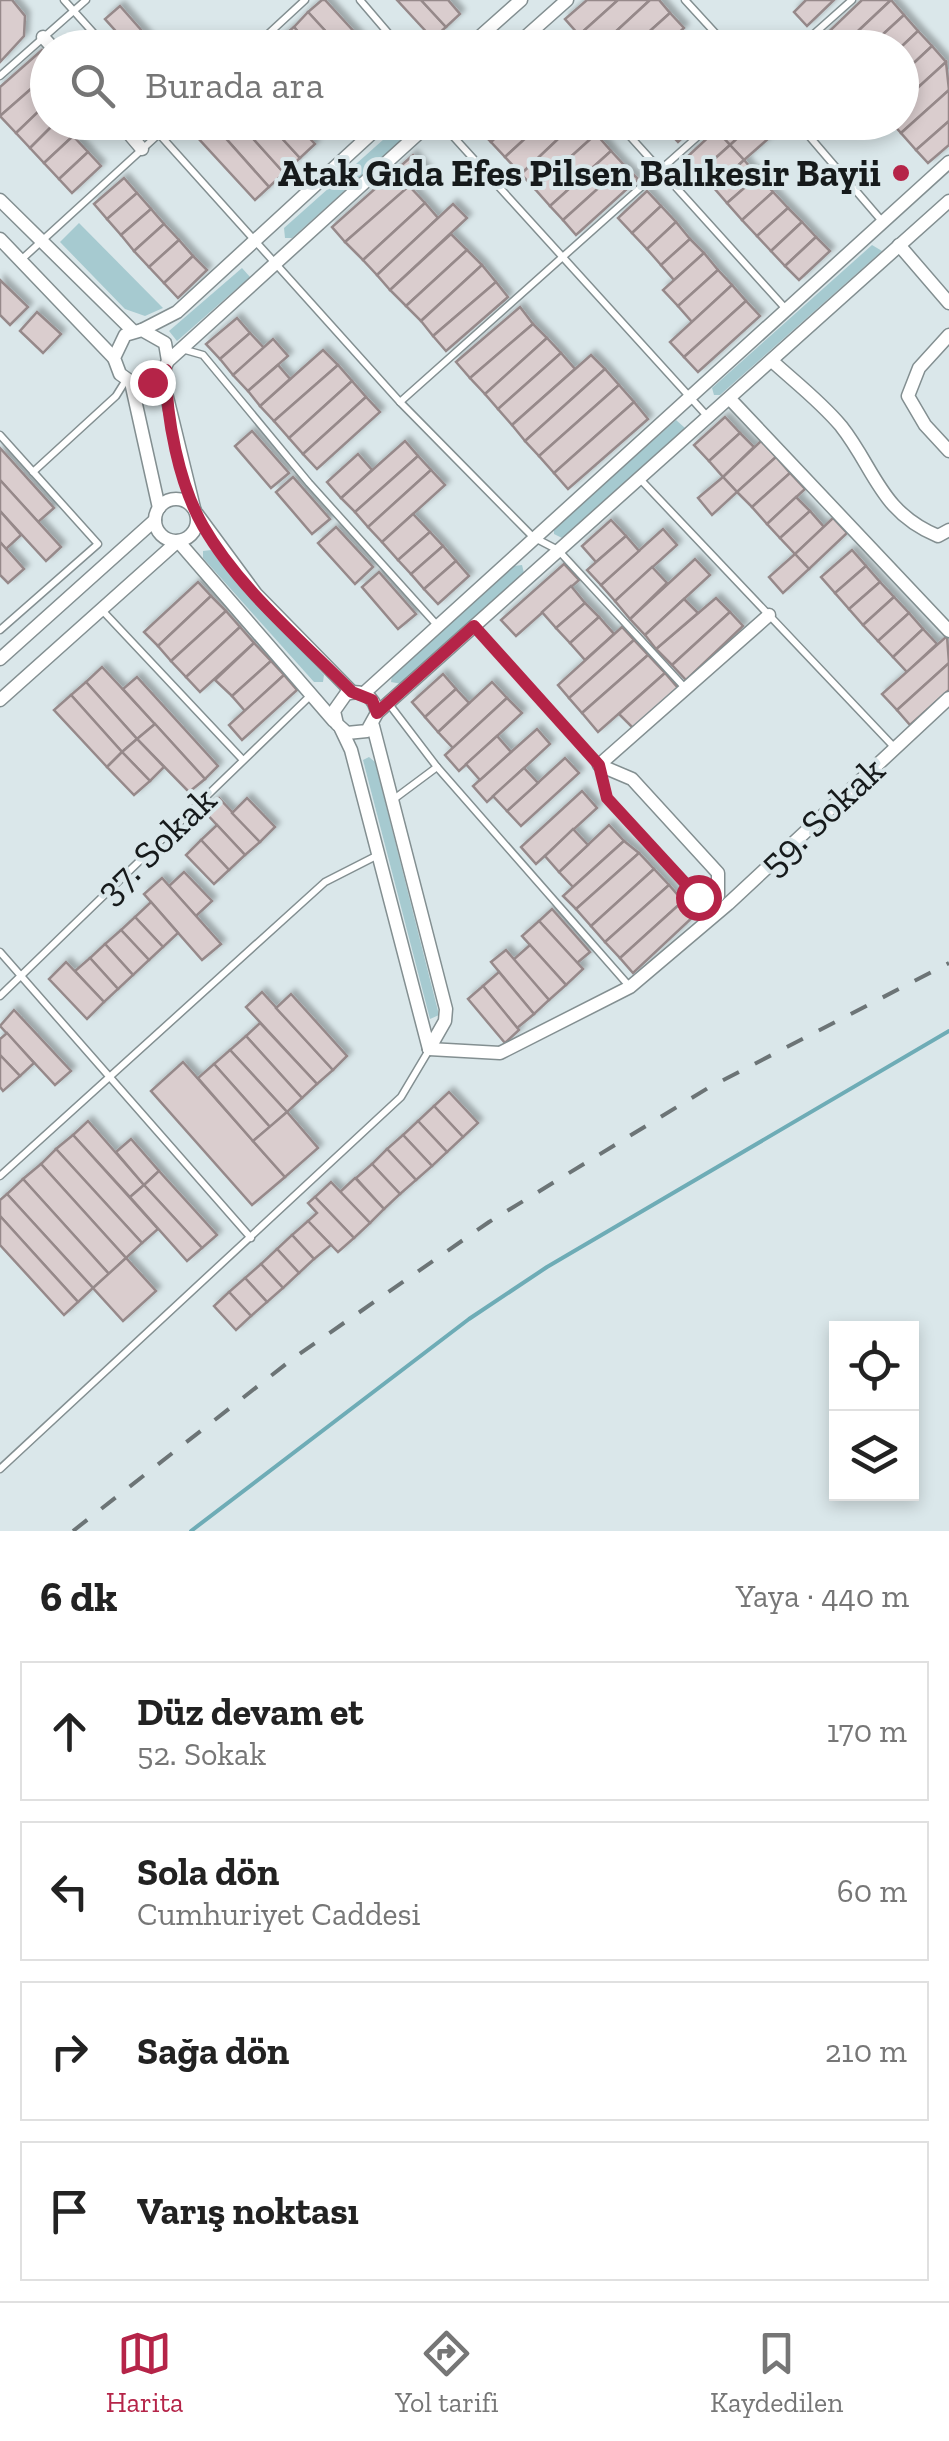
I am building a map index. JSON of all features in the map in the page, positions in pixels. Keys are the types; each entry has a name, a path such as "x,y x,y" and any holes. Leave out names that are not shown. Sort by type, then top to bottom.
{"street":[{"path":"487,30 521,0"},
{"path":"533,30 567,0"},
{"path":"134,140 142,149"},
{"path":"114,358 119,341 177,312 365,140"},
{"path":"128,381 152,382 182,349 411,140"},
{"path":"339,727 336,704 358,693 949,162"},
{"path":"0,200 138,330 165,343 166,394 196,528 100,608 0,700"},
{"path":"339,727 360,734 474,626 949,201"},
{"path":"0,239 114,358 128,381 165,538 178,540 339,727 351,750 430,1049"},
{"path":"899,245 949,303"},
{"path":"949,335 919,368 908,396 925,426 949,451"},
{"path":"772,361 844,429 882,493 912,525 938,536 949,530"},
{"path":"730,399 949,631"},
{"path":"0,659 176,498 195,511 256,594 358,693 372,700 379,714 394,800 446,1009 445,1021 430,1049"},
{"path":"723,900 718,873 632,780 599,765 769,615"},
{"name":"59. Sokak","path":"430,1049 500,1053 630,987 949,698"}],"lane":[{"path":"64,0 91,30"},
{"path":"58,30 86,0"},
{"path":"272,30 305,0"},
{"path":"360,0 386,30"},
{"path":"686,0 714,30"},
{"path":"818,30 852,0"},
{"path":"0,76 30,55"},
{"path":"21,260 152,140"},
{"path":"163,140 400,402 532,537 558,550 686,688"},
{"path":"456,140 709,418"},
{"path":"633,140 785,308"},
{"path":"400,402 694,140"},
{"path":"812,140 881,220"},
{"path":"182,349 203,355 309,484 436,624"},
{"path":"33,472 128,381"},
{"path":"0,435 98,544 0,630"},
{"path":"640,478 895,748"},
{"path":"100,608 244,760"},
{"path":"474,626 599,765 607,798 698,897 723,900"},
{"name":"37. Sokak","path":"0,996 312,694"},
{"path":"379,714 437,767 630,987"},
{"path":"394,800 437,767"},
{"path":"0,1176 326,882 379,854"},
{"path":"0,952 250,1238"},
{"path":"0,1469 401,1097 430,1049"}],"shaded area":[{"path":"383,140 401,140 292,238 285,238 284,228"},
{"path":"79,223 163,308 145,316 125,309 60,242"},
{"path":"872,245 882,251 720,395 714,395 712,388"},
{"path":"242,268 250,277 177,341 169,331"},
{"path":"676,420 685,428 562,538 554,534 554,528"},
{"path":"211,550 324,675 323,682 314,682 203,558 203,551"},
{"path":"522,565 524,573 402,684 391,682 392,675 514,566"},
{"path":"369,757 375,762 439,1015 430,1019 363,760"}],"building":[{"path":"0,0 12,0 25,16 24,36 0,62"},
{"path":"325,0 352,30 324,30 308,12"},
{"path":"397,0 421,0 446,27 425,30"},
{"path":"421,0 448,0 460,14 446,27"},
{"path":"587,0 618,0 585,30 575,30 565,19"},
{"path":"618,0 650,0 618,30 585,30"},
{"path":"650,0 659,0 670,13 651,30 618,30"},
{"path":"806,0 834,0 807,26 794,12"},
{"path":"862,0 891,0 859,30 831,30"},
{"path":"891,0 904,15 888,30 859,30"},
{"path":"120,6 141,30 115,30 105,19"},
{"path":"308,12 324,30 297,30 294,27"},
{"path":"670,13 684,28 682,30 651,30"},
{"path":"904,15 917,30 888,30"},
{"path":"919,32 932,46 919,58"},
{"path":"932,46 946,62 919,87 919,58"},
{"path":"30,61 30,90 0,116 0,87"},
{"path":"946,62 949,90 919,117 919,87"},
{"path":"30,90 30,120 16,133 0,116"},
{"path":"949,90 949,121 916,150 907,140 919,140 919,117"},
{"path":"30,120 30,140 38,140 30,148 16,133"},
{"path":"949,121 949,145 928,163 916,150"},
{"path":"38,140 69,140 44,163 30,148"},
{"path":"69,140 77,140 88,152 59,179 44,163"},
{"path":"200,140 227,140 269,187 255,200"},
{"path":"227,140 254,140 284,173 269,187"},
{"path":"254,140 284,140 300,158 284,173"},
{"path":"284,140 311,140 315,144 300,158"},
{"path":"493,140 523,140 505,157"},
{"path":"523,140 557,140 521,174 505,157"},
{"path":"557,140 589,140 535,189 521,174"},
{"path":"589,140 601,140 611,151 550,206 535,189"},
{"path":"705,140 725,140 730,145 700,172 686,158"},
{"path":"735,140 767,140 744,160 730,145"},
{"path":"730,145 744,160 714,188 700,172"},
{"path":"611,151 624,165 563,220 550,206"},
{"path":"88,152 101,166 72,193 59,179"},
{"path":"413,155 427,171 345,242 332,227"},
{"path":"744,160 758,176 727,203 714,188"},
{"path":"624,165 638,179 576,235 563,220"},
{"path":"758,176 773,192 742,220 727,203"},
{"path":"124,178 137,193 107,219 94,204"},
{"path":"409,186 425,203 363,260 345,242"},
{"path":"647,191 661,206 632,233 618,218"},
{"path":"773,192 788,208 757,236 742,220"},
{"path":"137,193 151,209 121,235 107,219"},
{"path":"425,203 438,218 377,275 363,260"},
{"path":"453,204 467,218 390,290 377,275"},
{"path":"661,206 676,222 647,249 632,233"},
{"path":"788,208 802,222 771,251 757,236"},
{"path":"151,209 164,224 134,251 121,235"},
{"path":"676,222 690,239 661,265 647,249"},
{"path":"802,222 816,237 785,266 771,251"},
{"path":"164,224 179,240 149,267 134,251"},
{"path":"451,234 467,250 406,306 390,290"},
{"path":"816,237 830,251 799,280 785,266"},
{"path":"690,239 704,253 674,280 661,265"},
{"path":"179,240 193,256 164,283 149,267"},
{"path":"467,250 482,265 421,321 406,306"},
{"path":"704,253 718,270 678,306 663,290"},
{"path":"193,256 207,270 178,298 164,283"},
{"path":"482,265 496,282 433,336 421,321"},
{"path":"718,270 732,285 692,322 678,306"},
{"path":"0,280 28,307 10,325 0,315"},
{"path":"496,282 508,297 446,351 433,336"},
{"path":"732,285 746,301 684,357 670,342"},
{"path":"746,301 760,316 698,372 684,357"},
{"path":"520,307 533,324 470,378 456,362"},
{"path":"37,312 61,334 43,353 20,331"},
{"path":"237,318 250,333 220,359 206,344"},
{"path":"533,324 547,338 485,394 470,378"},
{"path":"250,333 264,348 233,375 220,359"},
{"path":"547,338 561,353 498,409 485,394"},
{"path":"273,339 288,356 248,391 233,375"},
{"path":"323,350 338,365 274,421 260,406"},
{"path":"561,353 575,369 512,425 498,409"},
{"path":"591,355 605,369 525,441 512,425"},
{"path":"278,365 290,379 260,406 248,391"},
{"path":"338,365 352,381 289,438 274,421"},
{"path":"605,369 619,385 539,456 525,441"},
{"path":"352,381 366,397 303,454 289,438"},
{"path":"619,385 634,402 554,473 539,456"},
{"path":"366,397 380,412 317,469 303,454"},
{"path":"634,402 648,419 568,489 554,473"},
{"path":"725,417 740,433 709,461 694,445"},
{"path":"252,431 289,473 271,488 235,446"},
{"path":"740,433 754,447 723,477 709,461"},
{"path":"405,441 418,456 355,512 341,498"},
{"path":"761,441 776,457 737,492 723,477"},
{"path":"0,448 54,508 38,522 0,480"},
{"path":"358,454 372,470 341,498 327,482"},
{"path":"418,456 431,470 368,527 355,512"},
{"path":"776,457 790,473 752,507 737,492"},
{"path":"431,470 445,485 382,542 368,527"},
{"path":"790,473 805,489 767,524 752,507"},
{"path":"293,477 330,519 312,534 276,492"},
{"path":"723,477 737,492 712,515 698,498"},
{"path":"0,480 61,547 46,561 0,511"},
{"path":"796,497 810,511 780,538 767,524"},
{"path":"0,511 21,535 6,549 0,542"},
{"path":"810,511 824,527 795,554 780,538"},
{"path":"413,514 430,532 398,560 382,542"},
{"path":"833,518 847,533 809,569 795,554"},
{"path":"611,520 626,536 596,562 582,546"},
{"path":"336,527 373,567 355,584 318,543"},
{"path":"663,529 677,545 615,601 601,585"},
{"path":"430,532 443,546 411,574 398,560"},
{"path":"626,536 639,551 601,585 587,570"},
{"path":"0,542 24,569 8,583 0,575"},
{"path":"443,546 456,561 424,589 411,574"},
{"path":"852,550 866,566 835,593 821,577"},
{"path":"795,554 809,569 783,593 769,577"},
{"path":"695,559 710,575 645,635 630,619"},
{"path":"456,561 469,576 438,604 424,589"},
{"path":"564,564 579,580 516,636 501,620"},
{"path":"866,566 880,582 849,609 835,593"},
{"path":"652,567 667,583 630,619 615,601"},
{"path":"379,572 416,614 398,629 362,587"},
{"path":"198,582 211,596 158,646 144,632"},
{"path":"880,582 894,597 863,625 849,609"},
{"path":"571,586 585,603 556,628 542,612"},
{"path":"211,596 226,611 171,661 158,646"},
{"path":"894,597 909,613 878,641 863,625"},
{"path":"716,598 730,612 672,665 656,649"},
{"path":"684,599 698,613 656,649 645,635"},
{"path":"585,603 599,617 570,643 556,628"},
{"path":"226,611 240,627 186,677 171,661"},
{"path":"730,612 743,626 686,680 672,665"},
{"path":"909,613 923,629 893,657 878,641"},
{"path":"599,617 614,634 585,660 570,643"},
{"path":"240,627 254,643 200,692 186,677"},
{"path":"622,627 634,640 569,698 558,685"},
{"path":"923,629 937,644 907,672 893,657"},
{"path":"947,636 949,663 897,710 882,694"},
{"path":"634,640 648,655 582,713 569,698"},
{"path":"254,643 271,661 232,696 215,680"},
{"path":"648,655 665,673 598,732 582,713"},
{"path":"271,661 284,675 245,711 232,696"},
{"path":"949,663 949,690 910,725 897,710"},
{"path":"102,667 155,724 137,739 86,682"},
{"path":"665,673 678,688 633,728 619,714"},
{"path":"443,674 456,689 425,717 412,702"},
{"path":"284,675 297,690 242,740 229,725"},
{"path":"137,677 218,766 205,779 123,689"},
{"path":"86,682 137,739 122,752 71,695"},
{"path":"492,682 507,698 453,748 438,732"},
{"path":"456,689 469,703 438,732 425,717"},
{"path":"71,695 122,752 107,767 54,710"},
{"path":"507,698 522,713 459,771 445,755"},
{"path":"155,724 205,779 189,792 137,739"},
{"path":"537,729 550,744 487,802 473,786"},
{"path":"497,736 511,752 480,780 466,764"},
{"path":"137,739 164,767 150,781 122,752"},
{"path":"122,752 150,781 134,795 107,767"},
{"path":"565,758 579,773 521,826 507,811"},
{"path":"524,768 538,783 507,811 493,796"},
{"path":"582,791 597,808 536,864 521,847"},
{"path":"219,798 260,842 245,855 204,811"},
{"path":"247,798 275,827 260,842 232,813"},
{"path":"217,825 245,855 229,870 201,840"},
{"path":"609,825 624,841 573,887 559,872"},
{"path":"573,829 588,845 559,872 545,856"},
{"path":"201,840 229,870 214,884 186,855"},
{"path":"624,841 639,853 576,909 563,896"},
{"path":"639,853 654,869 591,926 576,909"},
{"path":"654,869 669,885 605,942 591,926"},
{"path":"184,872 212,901 196,916 169,886"},
{"path":"162,878 221,944 202,960 144,894"},
{"path":"669,885 683,901 620,958 605,942"},
{"path":"683,901 695,915 633,973 620,958"},
{"path":"151,902 178,933 163,947 135,917"},
{"path":"552,909 590,952 577,963 539,921"},
{"path":"135,917 163,947 149,960 121,930"},
{"path":"539,921 583,969 566,985 522,936"},
{"path":"121,930 149,960 133,975 105,944"},
{"path":"105,944 133,975 118,989 90,958"},
{"path":"530,945 566,985 549,1000 513,960"},
{"path":"506,950 549,1000 534,1014 491,962"},
{"path":"90,958 118,989 104,1002 75,971"},
{"path":"66,962 104,1002 87,1019 49,979"},
{"path":"499,972 534,1014 517,1028 483,986"},
{"path":"483,986 519,1030 505,1043 468,999"},
{"path":"262,992 333,1070 317,1084 246,1007"},
{"path":"291,994 347,1056 333,1070 276,1008"},
{"path":"14,1010 71,1071 55,1085 0,1026"},
{"path":"260,1023 317,1084 302,1098 246,1036"},
{"path":"7,1033 34,1063 20,1076 0,1055 0,1039"},
{"path":"246,1036 302,1098 287,1112 230,1050"},
{"path":"230,1050 287,1112 270,1127 214,1064"},
{"path":"0,1055 20,1076 3,1091 0,1087"},
{"path":"183,1062 285,1177 252,1205 151,1091"},
{"path":"214,1064 270,1127 253,1141 198,1078"},
{"path":"449,1092 478,1123 463,1137 434,1106"},
{"path":"434,1106 463,1137 447,1152 418,1121"},
{"path":"287,1112 318,1148 285,1177 253,1141"},
{"path":"88,1121 144,1185 130,1197 73,1135"},
{"path":"418,1121 447,1152 432,1166 403,1135"},
{"path":"73,1135 158,1229 142,1243 56,1149"},
{"path":"403,1135 432,1166 416,1180 387,1149"},
{"path":"131,1139 159,1171 144,1185 116,1152"},
{"path":"56,1149 142,1243 126,1258 41,1164"},
{"path":"387,1149 416,1180 400,1194 372,1164"},
{"path":"41,1164 126,1258 109,1274 23,1179"},
{"path":"372,1164 400,1194 384,1209 356,1178"},
{"path":"159,1171 217,1235 202,1248 144,1185"},
{"path":"355,1178 384,1209 370,1223 340,1192"},
{"path":"23,1179 109,1274 93,1288 7,1194"},
{"path":"331,1182 370,1223 354,1238 315,1197"},
{"path":"144,1185 202,1248 187,1261 130,1197"},
{"path":"7,1194 93,1288 78,1302 0,1216 0,1200"},
{"path":"315,1197 354,1238 338,1252 308,1221 317,1213 308,1203"},
{"path":"0,1216 78,1302 64,1315 0,1245"},
{"path":"308,1221 331,1245 314,1259 292,1235"},
{"path":"292,1235 314,1259 299,1273 277,1249"},
{"path":"277,1249 299,1273 283,1288 261,1264"},
{"path":"126,1258 156,1291 123,1321 93,1288"},
{"path":"261,1264 283,1288 267,1302 245,1278"},
{"path":"245,1278 267,1302 251,1316 229,1292"},
{"path":"229,1292 251,1316 236,1330 214,1306"}],"waterway":[{"path":"191,1531 469,1319 547,1267 949,1031"}],"railway":[{"path":"73,1531 295,1357 489,1222 708,1088 949,963"}],"place":[{"name":"Atak Gıda Efes Pilsen Balıkesir Bayii","path":"901,173"}],"route":[{"path":"152,382 166,370 166,394 176,444 204,530 256,594 352,692 372,700 377,713 474,626 599,765 607,798 698,897"}]}
